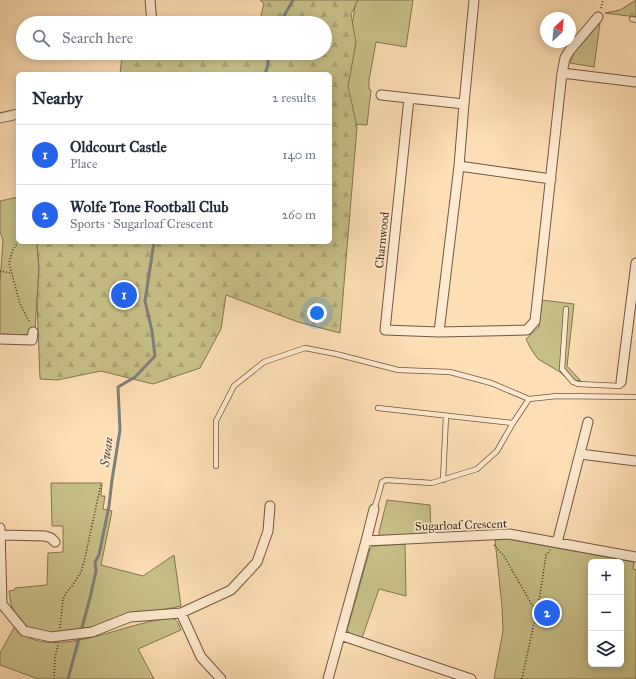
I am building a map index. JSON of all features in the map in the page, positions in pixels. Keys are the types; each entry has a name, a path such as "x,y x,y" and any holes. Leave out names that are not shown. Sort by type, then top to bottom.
{"street":[{"path":"150,0 151,16"},
{"path":"439,332 459,166 474,0"},
{"name":"Charnwood","path":"409,98 385,330 439,332 527,330 535,321 562,73 565,58 598,17"},
{"path":"562,73 636,82"},
{"path":"381,95 464,104"},
{"path":"0,118 16,114"},
{"path":"459,166 551,179"},
{"path":"622,382 636,263"},
{"path":"0,339 32,340 33,332"},
{"path":"557,543 588,422"},
{"path":"580,454 636,461"},
{"path":"55,542 51,538 45,536 0,532 1,604 24,631 51,637 92,632 130,618 181,613 230,590 256,562 268,531 270,506"},
{"path":"328,679 374,509"},
{"name":"Sugarloaf Crescent","path":"366,541 509,534 636,556"},
{"path":"181,613 201,657 221,679"},
{"path":"340,635 471,679"}],"lane":[{"path":"566,309 562,370 573,382 578,384 620,386 622,382"},
{"path":"216,466 216,421 234,386 264,362 305,348 336,354 398,370 450,372 491,383 529,399 557,396 636,397"},
{"path":"374,509 378,500 382,482 386,480 432,483 477,468 497,451 529,399"},
{"path":"378,408 513,423"},
{"path":"443,480 446,416"}],"path":[{"path":"17,244 13,250 10,263 11,273 20,304 30,321 33,332"},
{"path":"0,271 11,273"},
{"path":"54,679 55,657 63,599 81,572 101,484"},
{"path":"486,536 504,556 532,605 537,609"},
{"path":"522,679 537,609 546,555 557,543"}],"green space":[{"path":"260,0 358,0 351,14 356,43 348,86 357,127 340,333 298,322 226,295 221,329 200,368 153,384 101,371 57,380 40,379 37,303 39,267 38,244 332,244 332,72 120,72 121,60 332,60 332,16 261,16 264,4"},
{"path":"356,0 413,0 406,47 376,42 369,80 369,89 371,90 367,125 337,123"},
{"path":"636,0 636,17 605,13 620,10"},
{"path":"600,23 594,67 570,63 574,53"},
{"path":"16,197 16,244 38,244 39,267 35,330 29,331 27,335 0,334 0,283 3,240 0,232 0,201"},
{"path":"542,300 574,304 567,366 581,381 567,379 560,372 538,359 526,339 539,327"},
{"path":"51,483 102,483 101,496 105,496 103,509 112,511 101,565 143,576 174,555 181,606 132,615 67,632 50,633 35,630 22,623 12,607 9,591 15,590 15,588 47,585 48,553 63,552 63,526 52,526"},
{"path":"387,500 430,505 431,534 379,538 379,532"},
{"path":"508,539 618,559 588,559 588,667 624,667 624,560 634,562 633,569 636,570 636,679 494,679 503,631 495,540"},
{"path":"405,544 406,596 379,589 362,638 351,634 347,630 370,549 373,546"},
{"path":"170,618 176,620 181,630 138,649 154,679 38,679 0,665 0,653 15,626 26,636 35,640 59,642 73,641 101,635 143,623"}],"waterway":[{"name":"Swan","path":"284,16 293,0"},
{"name":"Swan","path":"266,72 268,60"},
{"name":"Swan","path":"68,679 90,598 96,571 95,562 99,555 109,506 120,430 118,387 135,377 155,356 152,331 145,301 154,244"}],"place":[{"name":"Oldcourt Castle","path":"124,295"},
{"name":"Wolfe Tone Football Club","path":"547,613"}]}
